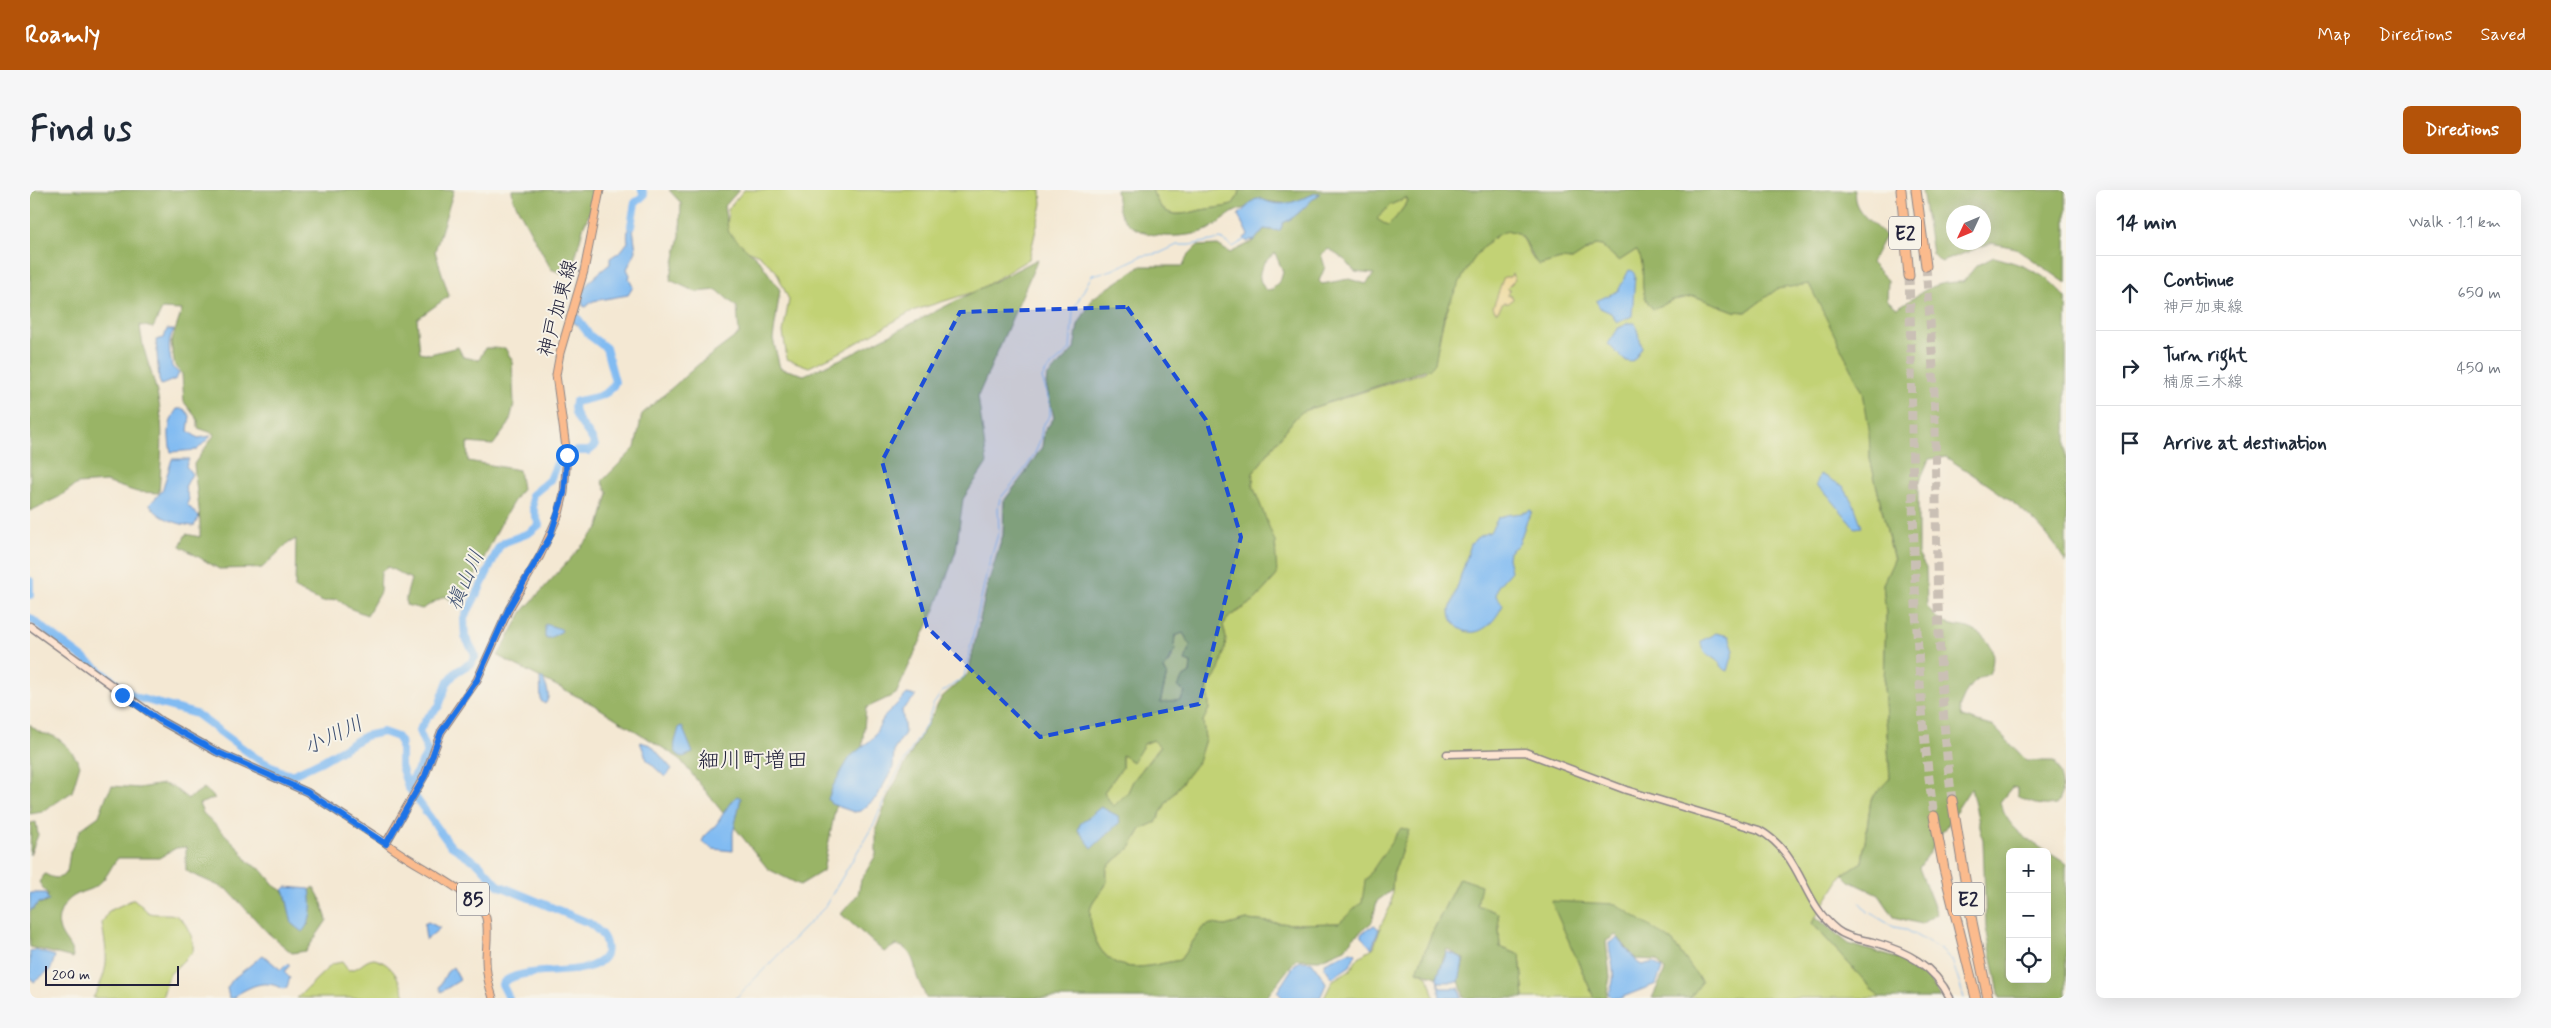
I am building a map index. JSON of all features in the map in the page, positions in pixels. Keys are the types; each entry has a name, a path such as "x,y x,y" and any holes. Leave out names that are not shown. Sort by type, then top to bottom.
{"highway":[{"name":"E2","path":"1901,190 1909,276"},
{"name":"E2","path":"1916,190 1926,266"},
{"name":"E2","path":"1952,800 1972,922 1988,998"},
{"name":"E2","path":"1934,816 1944,869 1976,998"}],"main road":[{"name":"神戸加東線","path":"386,844 417,790 441,732 477,680 509,608 540,556 559,514 564,493 567,455 556,375 560,353 586,262 600,190"},
{"name":"85","path":"386,844 421,868 470,896 481,907 486,918 488,984 493,998"}],"street":[{"path":"30,626 161,721 217,752 307,792 386,844"},
{"path":"1447,754 1525,752 1626,790 1759,830 1774,838 1785,851 1822,914 1833,926 1846,936 1912,956 1937,978 1950,998"}],"highlighted area":[{"path":"1127,307 1206,420 1241,537 1199,704 1040,737 927,627 882,461 960,312"}],"green space":[{"path":"30,190 454,190 435,251 449,296 417,319 420,352 430,354 458,347 463,357 479,360 485,348 505,348 512,360 514,404 509,424 493,445 467,443 468,461 519,470 522,489 458,605 445,596 422,609 406,605 406,597 411,579 388,567 381,572 380,592 367,615 349,608 337,599 323,602 295,589 296,539 287,544 262,568 219,569 180,546 186,534 200,537 194,464 215,434 198,428 198,420 184,402 182,374 175,366 171,343 182,310 162,309 153,328 140,325 157,393 161,418 162,443 159,493 137,492 106,482 77,484 59,497 30,511"},
{"path":"512,190 598,190 598,196 584,225 570,277 551,269 513,199"},
{"path":"669,190 739,190 724,207 729,233 759,260 780,290 773,339 780,368 804,375 852,354 1038,259 978,396 987,463 963,499 956,551 936,607 896,694 866,708 862,748 836,805 823,871 800,885 768,869 679,758 594,705 498,656 523,611 599,527 608,493 602,481 635,448 642,414 699,364 739,334 737,307 717,290 696,292 670,280 680,236 681,203"},
{"path":"744,190 1041,190 1042,204 1029,259 977,291 912,311 841,352 809,367 787,359 783,332 789,300 776,271 759,255 727,241 728,209"},
{"path":"1116,190 1152,190 1160,206 1165,210 1170,213 1184,214 1232,205 1240,190 1855,190 1856,204 1864,216 1885,236 1871,263 1888,280 1887,300 1897,308 1934,286 1951,282 1963,282 1976,266 1994,257 2034,271 2051,282 2066,298 2066,563 2043,530 2028,516 1997,491 1946,457 1929,459 1918,485 1918,554 1926,568 1927,607 1942,622 1968,628 1982,635 1987,640 1992,652 1993,659 1989,674 1973,683 1964,696 1959,708 1962,717 1994,727 2027,761 2055,761 2060,773 2062,788 2056,805 2040,805 2026,801 2017,796 2017,788 2012,787 2000,802 2010,823 2041,848 2006,848 2006,983 2051,983 2051,854 2066,864 2066,998 2000,998 1986,928 1983,840 1971,788 1919,868 1937,914 1921,924 1894,917 1879,895 1850,881 1843,874 1862,862 1871,799 1890,778 1884,687 1886,614 1883,584 1894,560 1870,458 1869,428 1863,392 1809,284 1777,289 1746,312 1734,311 1694,296 1673,300 1653,309 1644,293 1642,265 1636,250 1619,261 1602,246 1595,245 1572,260 1561,259 1539,265 1526,242 1519,234 1504,232 1492,239 1481,250 1461,280 1447,310 1435,363 1431,368 1303,411 1295,418 1253,473 1253,486 1275,542 1277,575 1255,600 1229,617 1223,625 1226,638 1225,649 1219,670 1208,687 1209,709 1203,721 1205,739 1198,762 1166,803 1156,822 1141,829 1130,848 1107,867 1106,884 1093,901 1090,909 1093,932 1101,950 1118,964 1137,967 1180,960 1203,927 1211,924 1225,926 1247,920 1291,924 1339,923 1362,902 1365,881 1401,828 1409,830 1393,875 1392,890 1377,901 1372,922 1353,938 1345,949 1319,960 1296,959 1266,998 926,998 917,978 912,959 905,949 896,945 884,952 841,914 858,894 861,880 876,855 876,829 889,794 942,697 968,674 987,587 1003,535 1004,501 1042,447 1044,432 1054,418 1046,384 1047,377 1074,349 1078,325 1093,298 1141,266 1183,266 1187,256 1197,246 1218,245 1230,253 1254,241 1264,229 1280,231 1283,223 1298,213 1319,193 1296,203 1254,200 1249,206 1232,213 1206,231 1181,236 1145,233 1135,228 1126,222 1120,213","holes":["1406,198 1408,201 1388,226 1377,219 1390,205","1329,249 1346,261 1355,272 1374,274 1366,284 1349,279 1322,284 1319,281 1325,267 1321,254","1275,253 1283,272 1281,279 1273,289 1266,290 1262,285 1260,274 1263,265","1183,633 1190,645 1185,661 1191,663 1190,673 1182,678 1178,687 1185,692 1181,700 1160,703 1167,674 1164,669 1176,648 1174,646 1175,636","1153,740 1160,747 1133,781 1128,792 1114,806 1112,805 1104,792 1122,768 1122,755 1133,762 1144,744"]},
{"path":"1152,190 1240,190 1232,205 1177,214 1170,213 1160,206"},
{"path":"1922,190 2066,190 2066,283 2016,248 1991,243 1991,205 1946,205 1946,250 1973,250 1941,262 1932,253"},
{"path":"1406,198 1407,202 1388,226 1376,219 1390,205"},
{"path":"1507,230 1515,232 1524,240 1534,260 1539,265 1561,259 1572,260 1595,245 1602,246 1619,261 1636,250 1642,265 1644,293 1653,309 1673,300 1694,296 1734,311 1746,312 1777,289 1806,283 1813,289 1863,392 1870,428 1870,458 1894,561 1883,584 1886,614 1884,687 1890,779 1871,799 1862,862 1843,874 1812,923 1880,998 1690,998 1701,982 1672,941 1552,902 1594,998 1524,998 1520,955 1500,947 1498,913 1477,905 1459,878 1431,935 1417,971 1428,976 1434,998 1324,998 1333,980 1350,970 1359,957 1374,947 1381,925 1391,905 1393,875 1409,830 1362,906 1339,923 1291,924 1247,920 1225,926 1211,924 1203,927 1180,960 1137,967 1118,964 1101,950 1096,942 1090,909 1093,901 1106,884 1107,867 1130,848 1141,829 1156,822 1166,803 1198,762 1205,739 1203,721 1209,709 1208,687 1216,676 1225,649 1226,638 1223,625 1229,617 1255,600 1277,575 1274,555 1276,549 1253,486 1253,473 1295,418 1303,411 1425,372 1436,355 1447,311 1467,269 1486,245 1496,236"},
{"path":"1183,633 1190,645 1186,661 1191,663 1190,673 1182,678 1185,692 1181,700 1160,704 1167,674 1164,669 1172,658 1175,636"},
{"path":"30,724 41,733 53,736 61,741 80,765 72,792 42,812 30,814"},
{"path":"1154,740 1160,746 1133,781 1128,792 1114,806 1112,805 1104,792 1122,768 1122,755 1137,753 1144,744"},
{"path":"163,784 173,787 188,799 204,788 215,798 199,804 203,813 238,847 249,863 262,870 276,887 285,892 291,917 308,925 311,904 309,891 314,887 321,900 327,920 306,951 292,953 268,933 228,890 186,870 186,847 176,848 159,858 118,858 97,885 68,900 62,908 58,922 60,931 71,949 73,958 30,947 30,911 39,903 45,903 48,895 39,882 45,874 57,878 67,872 70,852 81,829 99,816 112,786 139,788"},
{"path":"36,822 38,835 30,855 31,823"},
{"path":"1459,878 1481,885 1477,905 1498,913 1500,947 1520,955 1524,998 1464,998 1459,980 1464,959 1447,949 1437,977 1417,971 1431,935"},
{"path":"134,899 149,913 172,914 181,919 191,936 193,951 169,975 162,998 93,998 103,978 106,961 102,923 109,911"},
{"path":"1551,901 1616,904 1672,941 1702,982 1690,998 1652,998 1665,971 1657,960 1636,959 1616,935 1606,941 1610,977 1606,998 1594,998"},
{"path":"1816,917 1849,944 1906,961 1929,977 1941,998 1880,998 1812,923"},
{"path":"374,959 381,961 391,969 398,979 406,998 297,998 332,964 342,962 348,970 352,970"}],"sand":[{"path":"1512,274 1515,280 1507,288 1510,291 1507,295 1512,296 1513,299 1509,303 1503,303 1498,311 1495,311 1493,307 1504,277 1510,277"}],"water":[{"path":"1320,193 1298,213 1283,223 1280,231 1264,229 1254,241 1247,242 1244,238 1248,235 1238,215 1254,200 1260,198 1268,202 1282,204"},
{"path":"631,212 636,251 627,269 633,287 628,295 593,301 586,307 583,306 582,298 578,313 586,327 584,329 573,322 578,302 584,289 594,277 610,264 610,258 621,251 628,242"},
{"path":"1629,270 1633,271 1635,276 1632,316 1617,323 1611,313 1600,308 1596,301 1618,291"},
{"path":"1628,323 1635,323 1642,347 1635,359 1630,362 1624,360 1608,344 1618,329"},
{"path":"167,329 174,330 169,344 170,353 172,367 179,373 176,379 161,385 156,340 164,338"},
{"path":"177,409 184,409 190,416 188,431 198,438 211,436 197,450 171,452 169,430 171,419"},
{"path":"172,459 189,459 186,466 192,474 185,487 189,499 187,504 199,517 194,526 163,517 150,504 162,491"},
{"path":"1820,474 1843,486 1854,505 1862,527 1855,528 1827,494 1816,485"},
{"path":"1531,510 1532,512 1527,520 1519,544 1509,552 1508,558 1511,571 1498,586 1496,596 1503,605 1500,611 1491,623 1479,631 1466,631 1459,628 1452,620 1450,610 1471,544 1478,537 1490,532 1498,518"},
{"path":"545,624 562,631 550,638 545,638"},
{"path":"1716,633 1729,636 1734,650 1728,671 1705,653 1702,648 1701,641"},
{"path":"540,678 543,678 548,691 548,698 545,704 541,701"},
{"path":"907,694 916,696 902,710 905,733 894,750 893,768 877,797 861,811 854,812 831,804 828,799 833,786 850,757 873,738 884,717"},
{"path":"682,726 693,753 683,757 678,755 675,748 679,727"},
{"path":"640,742 651,745 672,769 665,777 647,760"},
{"path":"737,796 741,798 733,833 733,851 713,849 702,842 703,839"},
{"path":"1101,807 1118,816 1120,822 1092,848 1078,830 1080,824"},
{"path":"286,887 310,889 310,917 306,928 302,932 292,924 283,890"},
{"path":"30,893 45,893 49,901 39,903 30,911"},
{"path":"428,922 440,928 426,940 424,924"},
{"path":"1374,925 1379,929 1372,948 1361,937 1361,934"},
{"path":"1618,938 1638,963 1642,965 1654,962 1662,969 1656,984 1620,998 1612,998 1608,994 1613,981 1609,943"},
{"path":"35,950 55,956 51,969 34,982 30,976 30,952"},
{"path":"1351,951 1356,953 1350,966 1332,978 1324,966 1325,963"},
{"path":"1447,952 1461,957 1463,961 1459,982 1438,982 1440,988 1459,988 1462,998 1440,998 1437,977"},
{"path":"263,955 281,970 288,963 290,965 284,972 290,978 287,987 283,989 270,984 259,984 242,991 235,998 229,998 227,988 233,979"},
{"path":"1301,961 1312,962 1325,981 1326,984 1320,998 1283,998 1277,992 1295,964"},
{"path":"453,967 460,980 441,992 439,987 447,972"}],"waterway":[{"name":"槇山川","path":"631,226 635,203 644,195 642,190"},
{"path":"736,998 824,908 875,822 889,787 926,725 933,705 941,693 964,677 987,571 999,531 998,507 1000,499 1033,457 1041,437 1042,426 1050,416 1050,403 1042,378 1047,370 1070,350 1073,310 1092,275 1112,270 1142,256 1160,253 1177,245 1190,245 1221,239 1233,247 1246,239"},
{"name":"槇山川","path":"575,451 589,451 595,446 575,414 575,402 603,394 615,382 606,348 589,335 579,320"},
{"name":"槇山川","path":"408,787 428,752 419,731 426,719 439,706 447,683 456,672 471,663 475,657 465,637 464,618 499,547 505,542 529,533 539,525 533,508 532,495 550,480 562,451"},
{"name":"小川川","path":"30,581 30,595"},
{"name":"小川川","path":"30,618 135,697 196,714 256,758 286,774 294,774 322,761 365,736 383,732 397,737 401,743 401,766 408,787 450,845 479,864 498,885 589,923 597,929 605,940 606,954 599,962 587,967 524,974 511,978 502,984 509,998"},
{"path":"1860,903 1867,911 1894,927 1905,929 1941,950 1952,960 1964,998"}],"tunnel":[{"path":"1926,266 1932,346 1940,660 1952,800"},
{"path":"1909,276 1916,614 1926,749 1934,816"}],"district":[{"name":"細川町増田","path":"753,759"}],"route":[{"path":"122,695 161,721 217,752 307,792 386,844 425,776 441,732 477,680 489,657 509,608 550,537 559,514 564,493 567,455"}]}
